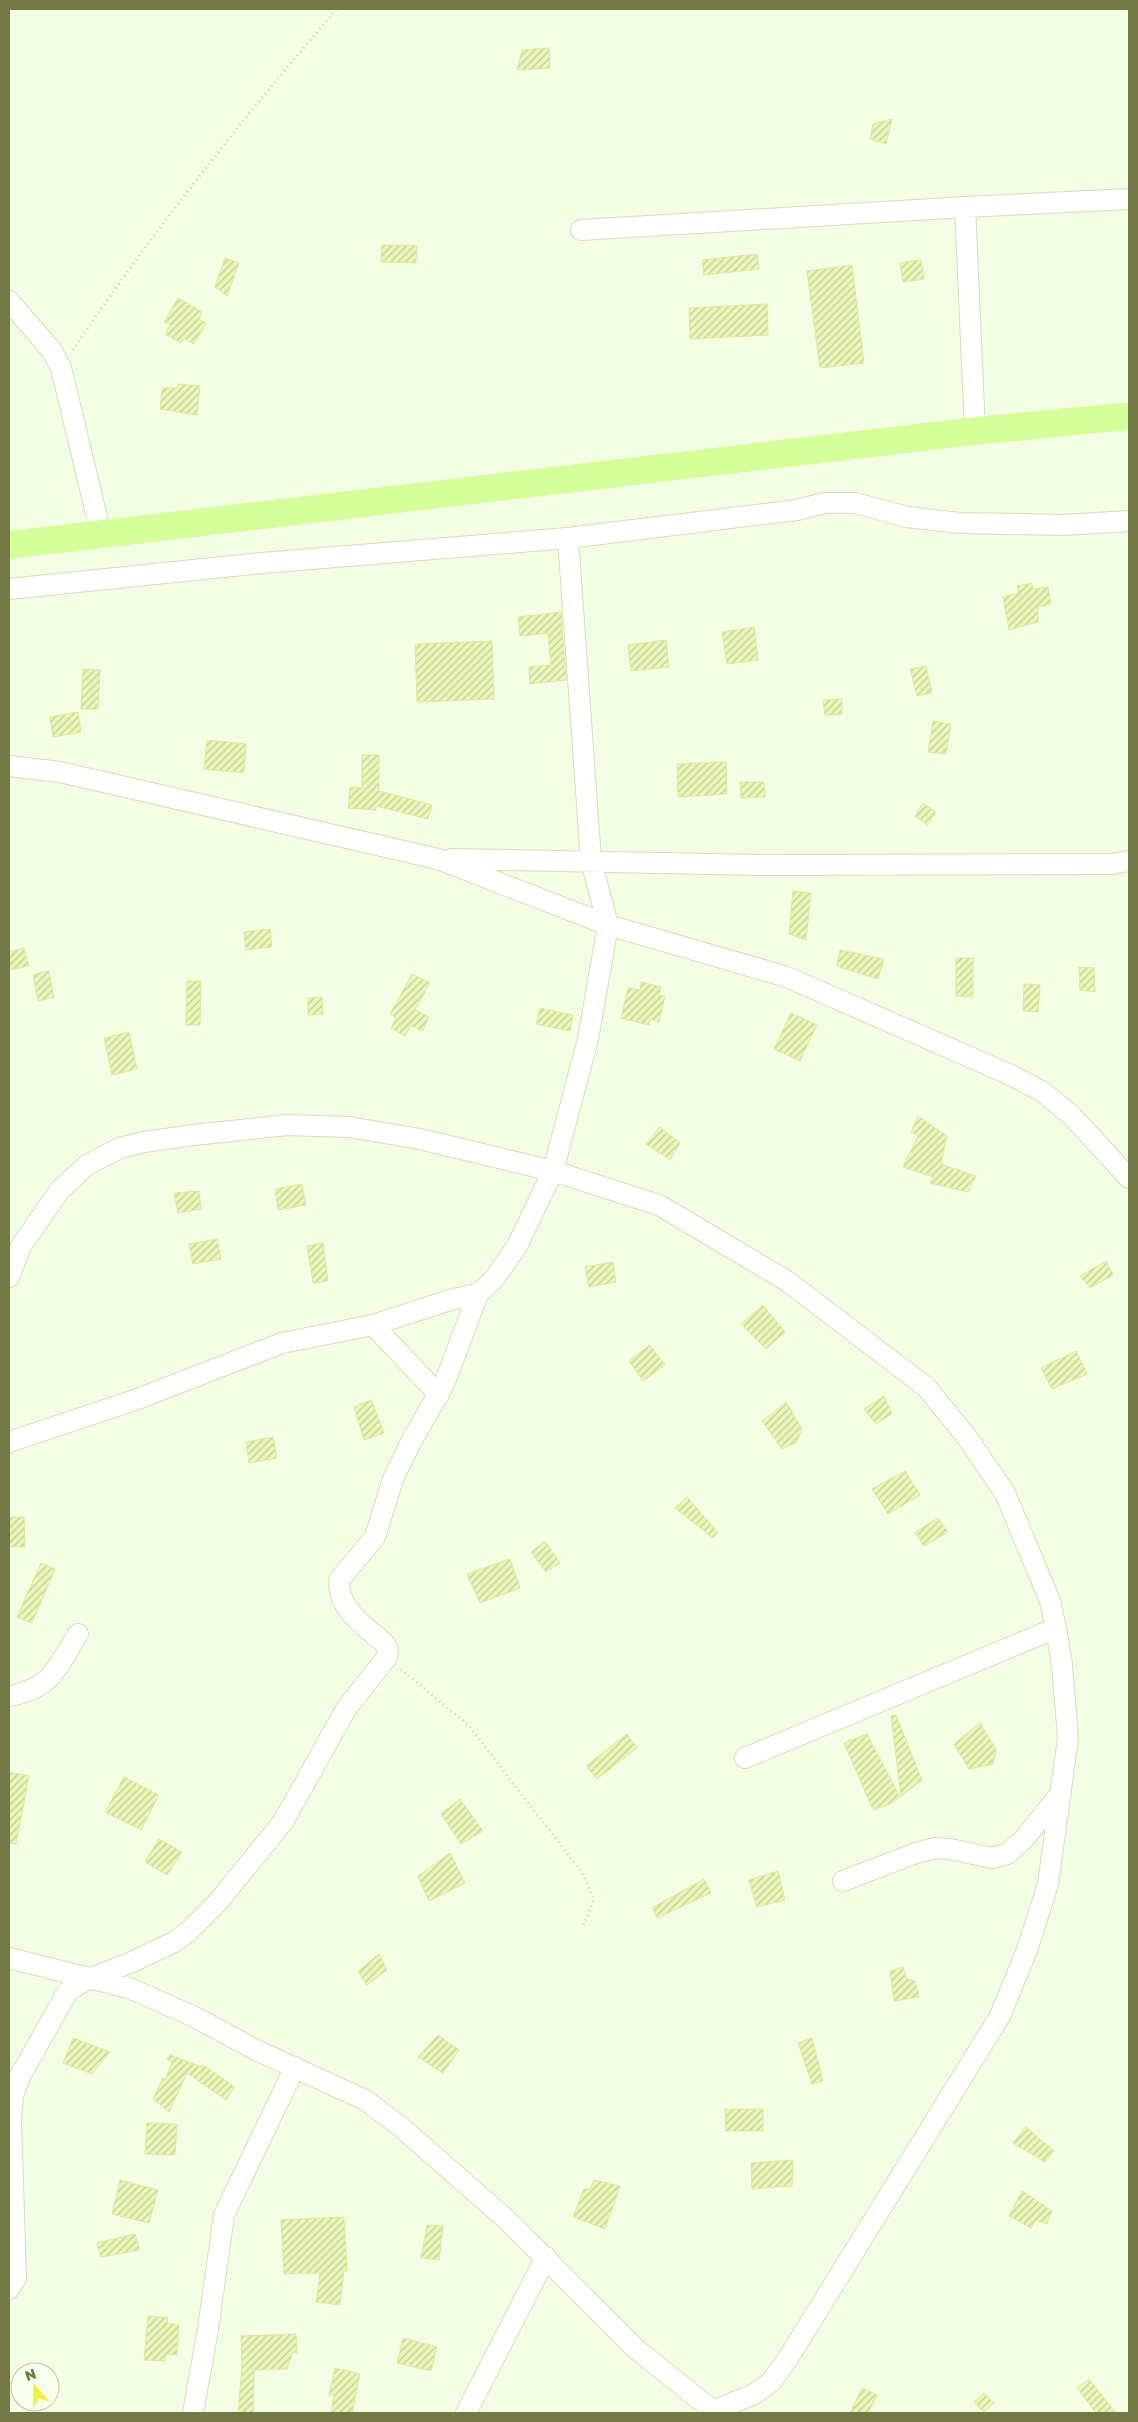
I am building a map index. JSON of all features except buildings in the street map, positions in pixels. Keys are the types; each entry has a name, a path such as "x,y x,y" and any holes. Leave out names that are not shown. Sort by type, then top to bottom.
{"main road":[{"path":"9,545 975,431 1129,416"}],"street":[{"path":"581,230 1129,199"},
{"path":"965,207 975,431"},
{"path":"9,301 52,351 61,368 101,534"},
{"path":"9,589 262,563 568,538 796,510 824,503 856,503 907,517 960,523 1063,524 1129,521"},
{"path":"9,2289 16,2278 11,2118 13,2096 20,2076 68,1991 88,1979 130,1963 174,1942 218,1904 283,1822 346,1709 387,1658 388,1650 384,1643 346,1610 338,1589 339,1580 375,1537 393,1479 411,1442 439,1395 478,1294 494,1279 517,1246 553,1171 588,1038 608,925 591,861 568,538"},
{"path":"9,766 60,772 438,859 608,925 787,977 1013,1076 1043,1092 1071,1115 1129,1178"},
{"path":"438,859 800,865 1112,864 1129,861"},
{"path":"9,1277 21,1246 60,1190 87,1165 120,1148 144,1142 288,1125 349,1127 420,1139 553,1171 658,1205 787,1281 926,1387 966,1436 1005,1494 1050,1601 1062,1665 1068,1738 1048,1884 1027,1950 1000,2016 771,2382 754,2394 714,2412 635,2348 506,2218 402,2126 365,2100 254,2049 195,2016 129,1988 9,1958"},
{"path":"9,1442 135,1400 282,1343 373,1325 453,1298 478,1294"},
{"path":"373,1325 439,1395"},
{"path":"745,1758 1056,1628"},
{"path":"9,1696 24,1693 41,1686 52,1676 78,1634"},
{"path":"842,1881 916,1853 935,1848 950,1849 992,1858 1007,1854 1023,1840 1061,1793"},
{"path":"193,2413 208,2329 224,2215 295,2068"},
{"path":"466,2413 546,2258"}],"path":[{"path":"61,368 108,297 249,112 337,9"},
{"path":"387,1658 469,1726 582,1874 594,1900 582,1928"}]}
